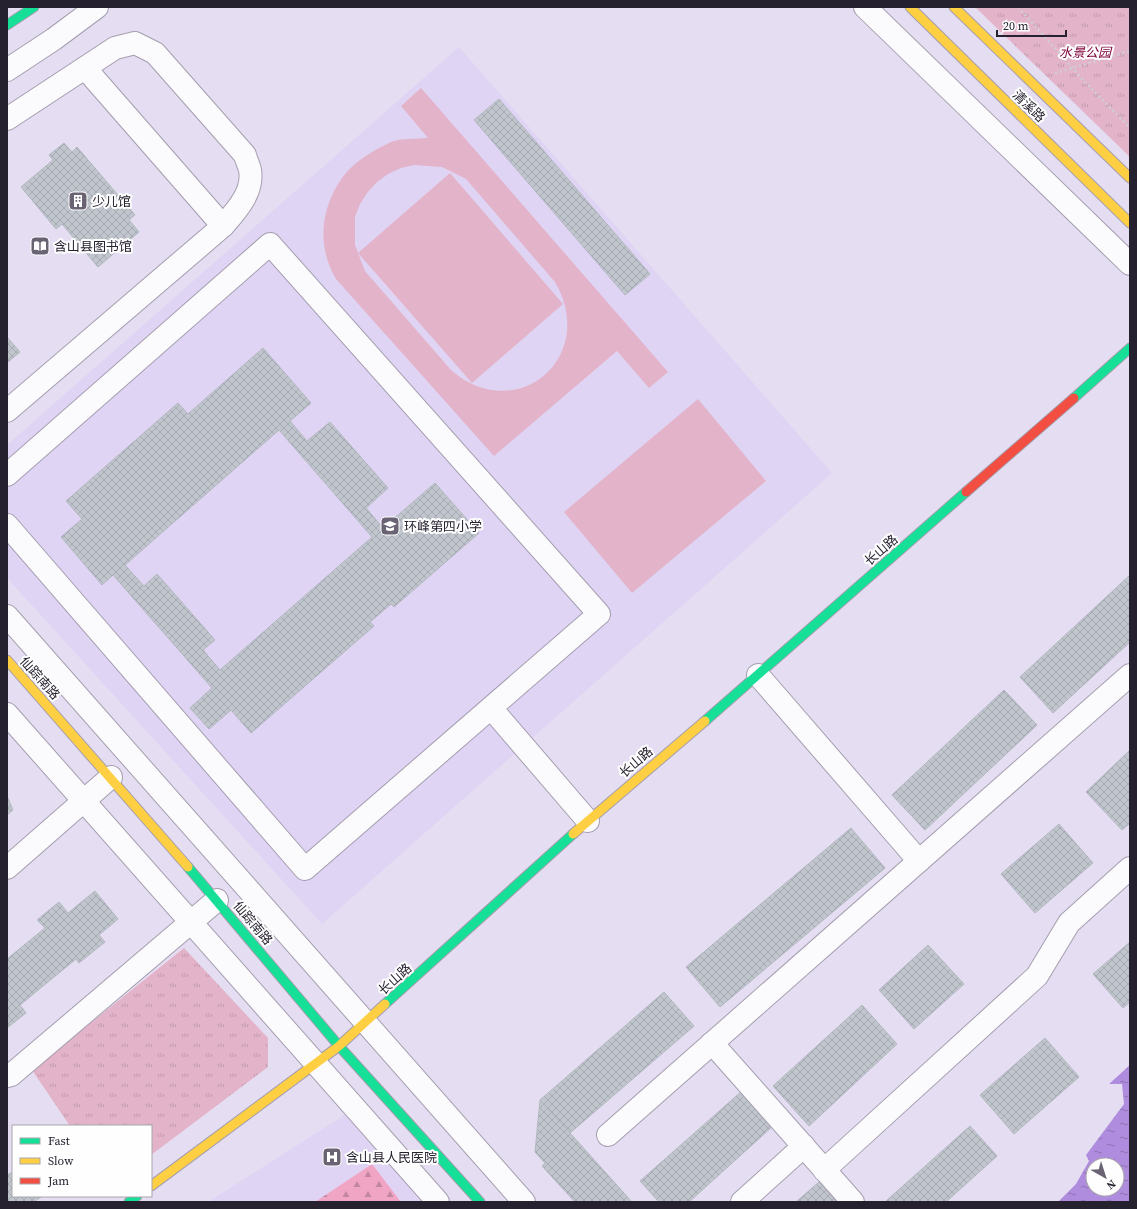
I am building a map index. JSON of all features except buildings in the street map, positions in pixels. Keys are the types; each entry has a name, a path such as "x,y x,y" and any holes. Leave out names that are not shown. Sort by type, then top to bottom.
{"main road":[{"path":"7,25 34,7"},
{"name":"清溪路","path":"954,7 1130,178"},
{"name":"清溪路","path":"915,9 1130,223"},
{"name":"长山路","path":"152,1185 339,1046 588,821 758,675 1130,348"},
{"name":"仙踪南路","path":"7,660 111,777 217,900 339,1046 480,1202"}],"street":[{"path":"7,70 54,40 97,7"},
{"path":"865,7 1130,264"},
{"path":"7,119 115,48 135,43 155,53 182,83 244,155 250,171 249,187 241,205 223,226 7,411"},
{"path":"85,68 223,226"},
{"path":"7,475 270,244 599,614 305,869 7,525"},
{"path":"7,616 524,1202"},
{"path":"758,675 919,861"},
{"path":"608,1135 1130,675"},
{"path":"491,708 588,821"},
{"path":"7,714 438,1202"},
{"path":"7,868 111,777"},
{"path":"824,1170 1036,976 1068,923 1130,868"},
{"path":"7,1076 11,1075 217,900"},
{"path":"712,1043 853,1202"},
{"path":"742,1202 804,1146"}],"path":[{"path":"1018,7 1084,81 1130,128"},
{"path":"1030,80 1130,51"}],"shaded area":[{"name":"环峰第四小学","path":"459,47 832,473 322,924 7,578 7,445"},
{"name":"含山县人民医院","path":"349,1112 423,1202 208,1202"}],"green space":[{"name":"水景公园","path":"975,7 1130,7 1130,157"},
{"path":"421,88 668,372 649,388 617,351 494,456 336,279 326,254 324,241 325,215 335,190 347,172 364,157 391,142 404,139 428,138 401,106","holes":["414,165 442,167 466,179 555,282 566,310 566,335 559,358 544,376 524,387 501,391 476,386 451,370 365,271 355,245 355,217 360,204 377,182 388,174 401,168"]},
{"path":"450,173 563,304 472,383 358,253"},
{"path":"698,399 766,481 632,593 564,512"},
{"path":"184,948 268,1038 268,1067 152,1154 152,1125 69,1125 32,1070"},
{"path":"372,1164 401,1202 315,1202"}],"water":[{"path":"1130,1065 1130,1202 1058,1202 1076,1184 1085,1168 1085,1197 1125,1197 1125,1157 1087,1157 1086,1155 1124,1104 1122,1084 1109,1084"}],"traffic: fast":[{"path":"7,25 34,7"},
{"path":"1074,398 1130,348"},
{"path":"705,721 966,492"},
{"path":"385,1004 573,834"},
{"path":"188,867 339,1046 480,1202"},
{"path":"129,1202 136,1197"}],"traffic: slow":[{"path":"910,7 1130,223"},
{"path":"954,7 1130,178"},
{"path":"7,660 188,867"},
{"path":"573,834 705,721"},
{"path":"152,1185 339,1046 385,1004"}],"traffic: jam":[{"path":"966,492 1074,398"}],"place":[{"name":"少儿馆","path":"78,201"},
{"name":"含山县图书馆","path":"40,246"},
{"name":"环峰第四小学","path":"390,526"},
{"name":"含山县人民医院","path":"332,1157"}]}
